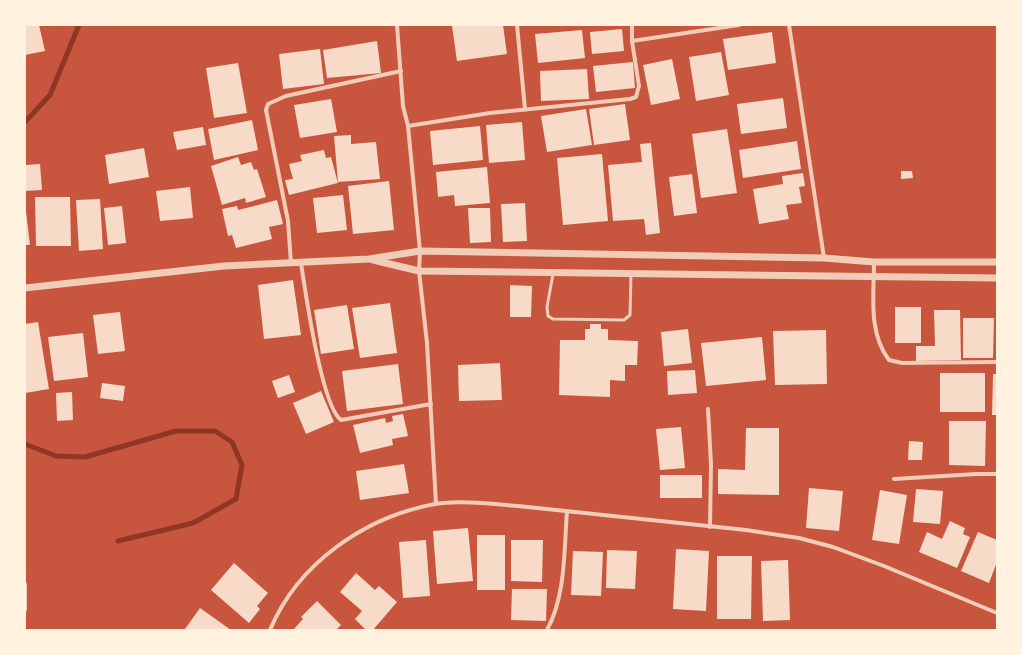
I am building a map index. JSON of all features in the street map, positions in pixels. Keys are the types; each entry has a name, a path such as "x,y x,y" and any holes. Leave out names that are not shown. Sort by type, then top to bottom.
{"street":[{"path":"397,25 400,71 408,126 420,250 419,272 428,343 436,504"},
{"path":"517,25 525,109"},
{"path":"408,126 525,109 621,101 636,97 639,86 632,41 632,25"},
{"path":"632,41 739,25"},
{"path":"788,25 824,258"},
{"path":"291,263 288,221 266,110 268,104 286,96 400,71"},
{"path":"25,288 224,266 369,260 420,250 824,258 874,262 997,262"},
{"path":"369,260 419,272 997,278"},
{"path":"874,262 873,312 877,338 883,353 888,360 902,363 997,362"},
{"path":"300,263 318,359 330,403 336,417 341,420 431,404"},
{"path":"708,409 711,464 710,527"},
{"path":"894,479 997,474"},
{"path":"270,630 277,613 301,582 332,550 360,530 377,522 436,504 482,503 567,511 784,536 832,547 884,566 997,613"},
{"path":"547,630 554,616 561,588 567,511"},
{"path":"25,584 25,610"}],"lane":[{"path":"553,273 547,307 548,316 553,319 627,318 630,315 631,274"}],"building":[{"path":"25,25 39,25 45,51 25,55"},
{"path":"503,25 507,54 457,61 452,26"},
{"path":"622,29 624,51 592,54 590,32"},
{"path":"582,30 585,58 538,63 535,34"},
{"path":"772,32 776,63 728,70 723,39"},
{"path":"377,41 381,73 327,78 323,50"},
{"path":"320,49 324,84 283,89 279,54"},
{"path":"721,52 729,95 696,101 689,57"},
{"path":"672,59 680,99 651,105 643,65"},
{"path":"633,62 635,88 596,92 593,66"},
{"path":"238,63 247,113 214,118 206,68"},
{"path":"587,69 589,99 541,101 540,71"},
{"path":"783,98 787,128 741,134 737,104"},
{"path":"331,99 337,132 300,138 294,105"},
{"path":"625,104 630,140 594,145 589,109"},
{"path":"586,109 592,145 547,152 541,116"},
{"path":"252,120 258,150 214,160 208,129"},
{"path":"522,122 525,160 489,163 486,125"},
{"path":"480,126 483,160 433,165 430,131"},
{"path":"203,127 206,145 177,150 173,132"},
{"path":"727,129 737,193 701,198 692,134"},
{"path":"351,135 351,144 376,142 380,179 338,182 334,136"},
{"path":"797,141 801,169 743,178 739,150"},
{"path":"651,143 660,233 646,235 644,219 613,221 608,165 642,162 640,144"},
{"path":"144,148 149,177 109,184 105,155"},
{"path":"324,150 326,158 331,157 338,183 289,195 285,180 293,179 289,164 302,161 300,155"},
{"path":"602,154 608,221 563,225 557,158"},
{"path":"238,157 241,165 251,162 254,170 257,169 266,197 246,203 245,198 222,205 211,166"},
{"path":"40,164 42,190 25,191 25,165"},
{"path":"487,167 490,203 455,206 454,195 438,197 436,172"},
{"path":"901,171 912,171 913,178 901,179"},
{"path":"803,173 805,186 799,187 802,203 786,205 789,219 759,224 753,189 783,184 782,176"},
{"path":"692,174 697,213 674,216 669,177"},
{"path":"389,181 394,230 353,234 348,186"},
{"path":"190,187 193,218 160,221 156,191"},
{"path":"343,195 347,230 317,233 313,198"},
{"path":"35,197 70,197 71,246 36,246"},
{"path":"100,199 103,249 79,251 76,200"},
{"path":"277,200 283,224 269,227 272,239 236,248 232,235 228,236 222,209 237,206 238,210"},
{"path":"25,203 30,245 25,245"},
{"path":"525,203 527,241 503,242 501,204"},
{"path":"122,206 126,243 108,245 104,208"},
{"path":"468,208 490,208 491,242 470,243"},
{"path":"293,280 301,335 264,339 258,285"},
{"path":"510,285 532,286 531,317 510,317"},
{"path":"390,303 397,353 360,358 352,308"},
{"path":"347,305 354,349 321,354 314,310"},
{"path":"895,307 921,307 921,343 895,343"},
{"path":"934,310 960,310 961,360 916,361 916,346 935,346"},
{"path":"120,312 125,351 98,354 93,315"},
{"path":"963,318 994,318 993,358 963,358"},
{"path":"38,322 49,389 25,393 25,324"},
{"path":"590,324 601,324 601,329 608,329 608,340 638,341 637,365 625,365 625,381 610,380 610,397 559,395 560,340 585,340 585,329 590,329"},
{"path":"688,329 692,363 664,366 661,332"},
{"path":"826,330 827,384 775,385 773,331"},
{"path":"83,333 88,377 54,381 48,337"},
{"path":"762,337 766,380 706,386 701,343"},
{"path":"500,363 502,400 459,401 458,365"},
{"path":"398,364 403,404 347,411 342,371"},
{"path":"695,370 697,393 668,395 667,371"},
{"path":"940,373 985,373 985,412 940,412"},
{"path":"993,374 997,374 997,415 992,415"},
{"path":"289,375 295,392 278,398 272,381"},
{"path":"102,383 125,386 123,401 100,398"},
{"path":"321,391 334,422 306,434 293,403"},
{"path":"72,392 73,420 57,421 56,393"},
{"path":"403,414 408,436 392,439 393,445 360,453 353,425 385,418 386,423 393,421 392,416"},
{"path":"949,421 986,421 985,466 949,465"},
{"path":"681,427 685,468 660,470 656,429"},
{"path":"746,428 779,428 779,495 718,494 718,469 745,470"},
{"path":"909,441 923,442 922,460 908,460"},
{"path":"404,464 409,493 360,500 356,471"},
{"path":"660,475 702,475 702,498 660,498"},
{"path":"809,488 843,491 839,531 806,528"},
{"path":"916,489 943,491 940,524 913,522"},
{"path":"880,490 907,495 899,544 872,540"},
{"path":"950,521 965,528 963,534 970,537 957,568 919,552 927,532 942,539"},
{"path":"468,528 473,581 437,584 433,531"},
{"path":"978,532 997,540 997,562 989,583 961,571"},
{"path":"477,535 505,535 505,590 477,590"},
{"path":"426,540 430,596 403,598 399,542"},
{"path":"511,540 543,540 542,582 511,581"},
{"path":"676,549 709,551 706,611 673,609"},
{"path":"607,550 637,551 635,589 606,588"},
{"path":"573,551 603,552 601,596 571,595"},
{"path":"717,556 752,556 751,619 717,619"},
{"path":"788,560 790,620 763,621 761,561"},
{"path":"234,563 268,593 257,606 260,609 249,623 211,590"},
{"path":"356,573 375,590 379,586 397,602 373,630 366,630 355,619 362,611 340,592"},
{"path":"512,589 547,589 546,621 511,620"},
{"path":"317,601 341,625 336,630 293,630 303,619 301,617"},
{"path":"200,608 231,630 185,629"}],"waterway":[{"path":"25,122 50,95 79,25"},
{"path":"25,444 56,456 85,457 176,431 215,431 232,442 242,465 236,499 193,523 118,541"}]}
